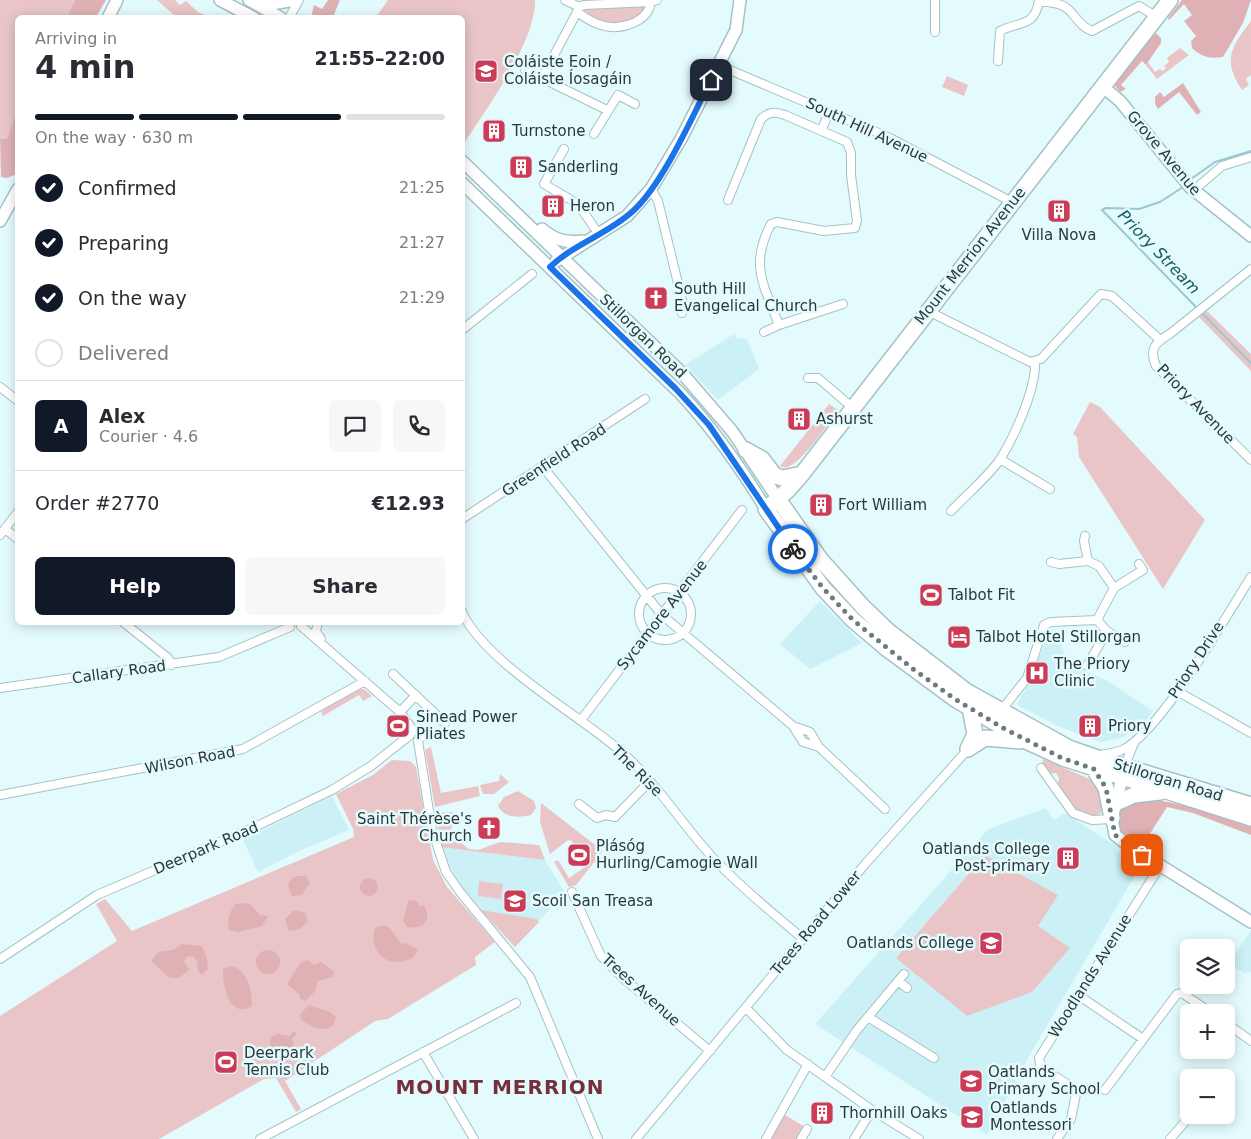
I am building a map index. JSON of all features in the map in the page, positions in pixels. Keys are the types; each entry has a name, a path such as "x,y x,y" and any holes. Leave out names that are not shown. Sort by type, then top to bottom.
{"highway":[{"name":"Mount Merrion Avenue","path":"772,504 802,474 1170,0"},
{"path":"746,450 762,459 775,476 783,478 802,474"},
{"name":"Stillorgan Road","path":"772,504 823,588 853,620 913,669 970,708 996,716 1069,748 1093,763"},
{"name":"Stillorgan Road","path":"772,504 826,566 882,625 1026,741 1062,758 1093,763 1251,805"},
{"path":"968,749 975,734 970,708"},
{"path":"968,749 986,738 998,738 1009,742 1026,741"},
{"path":"1093,763 1106,788 1113,813 1134,795 1164,791"},
{"name":"Stillorgan Road","path":"1124,772 1164,791 1251,818"}],"main road":[{"path":"110,15 117,0"},
{"path":"220,0 248,15"},
{"path":"249,0 276,15"},
{"path":"260,6 295,0"},
{"path":"550,267 561,256 633,211 651,189 681,138 736,30 740,0"},
{"name":"Grove Avenue","path":"1102,86 1120,101 1194,190 1251,236"},
{"name":"Stillorgan Road","path":"465,163 682,373 746,450 772,504"},
{"name":"Stillorgan Road","path":"465,186 682,394 709,425 750,484 772,504"},
{"path":"0,221 15,194"},
{"path":"516,213 527,215 550,236 560,241 569,243 587,241"},
{"path":"524,242 535,240 535,231"},
{"path":"575,270 576,255 587,241"},
{"path":"746,450 757,471 757,482 750,484"},
{"path":"1124,772 1113,813 1115,835 1160,866 1251,922"}],"street":[{"path":"291,15 299,0"},
{"path":"542,78 578,10 584,5 654,1 650,9 641,18 625,26 611,27 600,25 578,10 565,0"},
{"path":"935,0 935,32"},
{"path":"998,61 1000,31 1020,26 1029,20 1035,14 1039,1 1056,2 1068,9 1085,28 1092,30 1139,6 1157,17"},
{"name":"South Hill Avenue","path":"718,65 888,137 1012,202"},
{"path":"525,70 607,110"},
{"path":"594,134 607,110 618,95 635,104"},
{"path":"728,200 761,119 768,113 777,112 822,129 844,139 849,146 853,199 857,221 855,228 824,231 777,222 771,224 758,260 758,270 779,325"},
{"path":"822,129 829,112"},
{"path":"564,149 544,186 578,204 598,233"},
{"path":"1194,190 1222,166 1251,157"},
{"path":"651,189 658,201 684,304 682,313"},
{"path":"928,311 1030,362 1035,362 1041,359 1101,294 1112,296 1159,339 1171,333 1251,269"},
{"path":"465,328 532,274"},
{"path":"764,332 779,325 843,304"},
{"path":"834,308 839,316"},
{"name":"Priory Avenue","path":"1159,339 1153,352 1156,366 1251,460"},
{"path":"950,511 1000,459 1026,405 1036,375 1035,362"},
{"path":"808,378 818,378 853,408"},
{"path":"0,388 15,397"},
{"name":"Greenfield Road","path":"465,517 543,468 645,399"},
{"path":"1000,459 1050,489"},
{"path":"543,468 662,615 793,726 803,742 819,747"},
{"name":"Sycamore Avenue","path":"581,720 742,510"},
{"path":"15,516 2,532 15,538"},
{"path":"1085,536 1084,541 1088,561"},
{"path":"1050,562 1059,564 1088,561 1099,566 1114,588"},
{"path":"1125,642 1107,631 1097,620 1114,588 1143,570 1139,564"},
{"name":"Priory Drive","path":"1093,763 1121,750 1136,739 1156,719 1177,691 1251,577"},
{"path":"666,589 679,593 688,603 691,610 688,626 684,633 665,640 648,633 638,615 641,602 645,596 652,591 666,589"},
{"name":"The Rise","path":"465,616 479,637 500,658 623,753 650,781 713,858 803,939"},
{"name":"Trees Road Lower","path":"636,1139 883,843 968,749 1027,678 1044,625 1051,622 1097,620"},
{"path":"127,625 168,658 172,665"},
{"path":"289,625 295,629 301,625"},
{"name":"Callary Road","path":"0,688 172,665 217,657 238,650 289,625"},
{"path":"303,625 400,712 412,733 418,730 422,734 418,741 432,830 440,858 460,892 521,964 539,996 598,1139"},
{"path":"317,625 316,631 321,641"},
{"path":"1087,666 1107,631"},
{"path":"393,674 445,723"},
{"name":"Wilson Road","path":"0,795 242,750 365,681"},
{"path":"1177,691 1251,733"},
{"path":"400,712 416,696"},
{"path":"793,726 810,732 819,747 885,809"},
{"name":"Deerpark Road","path":"0,959 97,895 255,827 332,790 371,766 412,733"},
{"name":"Priory Drive","path":"1124,772 1136,739"},
{"path":"1041,768 1073,813 1092,820 1113,813"},
{"path":"1051,782 1059,777"},
{"path":"579,804 597,818 606,815 615,817 650,781"},
{"name":"Woodlands Avenue","path":"1057,1139 1071,1119 1076,1094 1071,1087 1041,1068 1039,1058 1160,866"},
{"name":"Trees Avenue","path":"572,892 601,956 710,1051"},
{"path":"826,1077 868,1017 904,974"},
{"path":"898,980 907,988"},
{"path":"1105,1090 1177,994 1182,993 1198,1004"},
{"path":"1078,995 1143,1039"},
{"path":"260,1139 516,1003"},
{"path":"746,1008 787,1050 872,1110 919,1139"},
{"path":"868,1017 934,1058"},
{"path":"1235,1029 1251,1041"},
{"path":"423,1052 474,1139"},
{"path":"766,1139 808,1064"},
{"path":"854,1139 872,1110"},
{"path":"1170,1139 1183,1124"},
{"path":"801,1139 807,1129"}],"shaded area":[{"path":"0,0 75,0 68,15 15,15 15,115 7,139 4,140 0,136"},
{"path":"75,0 106,0 97,15 68,15"},
{"path":"157,0 175,0 180,5 186,1 198,12 205,15 174,15"},
{"path":"328,0 340,0 334,15 312,15 314,5 322,9"},
{"name":"Coláiste Eoin / Coláiste Íosagáin","path":"388,0 535,0 533,17 519,55 465,142 465,15 377,15"},
{"path":"1182,0 1251,0 1243,23 1223,57 1206,57 1192,48 1191,41 1196,36 1184,21 1192,15 1184,4 1169,20 1168,18"},
{"path":"646,6 646,9 631,19 615,23 600,21 584,12 584,9"},
{"path":"1251,21 1251,75 1246,79 1249,85 1242,90 1232,70 1232,54 1238,39"},
{"path":"1156,33 1161,38 1161,43 1146,65 1142,61 1121,85 1126,89 1120,92 1112,82"},
{"path":"1180,48 1189,55 1157,79 1146,65 1148,62 1155,72 1160,69 1162,71 1169,62 1167,58"},
{"path":"947,76 968,85 964,96 942,87"},
{"path":"1183,83 1201,112 1197,115 1179,92 1158,109 1155,104 1155,97 1160,92 1164,97"},
{"path":"15,115 15,175 7,178 1,177 0,136 2,139 7,139"},
{"path":"1207,311 1251,354 1251,371 1199,317"},
{"path":"734,334 737,338 747,339 759,369 718,400 685,365"},
{"path":"1090,402 1100,407 1205,520 1163,589 1079,457 1077,437 1073,434"},
{"path":"829,404 838,410 811,447 794,464 786,467 780,466"},
{"path":"820,601 862,643 810,669 780,644"},
{"path":"1050,629 1057,632 1066,657 1079,663 1078,668 1106,680 1153,711 1147,719 1122,738 1100,742 1058,726 1017,705 1032,677"},
{"path":"359,689 364,689 372,696 363,701 359,695 323,716 321,711"},
{"path":"431,747 441,793 478,786 480,796 435,807 425,750"},
{"path":"1043,759 1094,781 1103,794 1101,813 1094,816 1087,815 1075,808 1058,784 1059,778 1056,773 1050,774 1041,767"},
{"path":"392,760 410,761 416,767 433,860 447,887 495,942 475,957 476,965 388,1019 375,1021 285,1081 301,1109 296,1112 276,1078 264,1079 159,1139 0,1139 0,1016 117,941 96,904 105,899 132,931 354,837 353,829 336,794 373,775"},
{"path":"500,774 509,782 494,794 483,794 480,785 499,781"},
{"path":"518,791 534,801 536,808 531,815 521,817 508,815 498,806 504,797"},
{"path":"332,796 349,830 299,851 258,872 243,840"},
{"path":"1157,800 1204,809 1251,824 1251,835 1193,813 1167,807 1142,846 1119,830 1117,823 1124,802"},
{"path":"541,803 603,851 576,885 569,887 554,862 558,860 569,878 588,865 572,841 568,840 550,854 540,822"},
{"name":"Oatlands College","path":"1046,808 1054,820 1064,813 1117,846 1116,849 1119,853 1127,857 1133,855 1143,862 1028,1058 987,1135 815,1024 988,829"},
{"path":"453,812 451,833 439,834 436,813"},
{"path":"439,838 455,838 469,849 478,850 500,842 539,845 545,860 440,847"},
{"name":"Scoil San Treasa","path":"440,847 545,860 565,893 515,947 458,883"},
{"path":"985,855 1058,895 1038,926 1070,948 1032,992 967,1016 896,958"},
{"path":"297,876 306,876 310,883 302,895 292,896 288,885 290,880"},
{"path":"365,878 373,878 378,883 376,894 365,896 360,891 360,883"},
{"path":"479,881 503,884 501,899 478,896"},
{"path":"408,901 418,902 419,906 424,906 427,911 427,920 422,925 413,928 407,927 403,921"},
{"path":"235,904 250,904 260,915 268,916 262,926 238,932 229,930 229,917"},
{"path":"294,910 305,913 308,921 300,929 289,931 285,919"},
{"path":"481,910 537,919 539,922 515,947"},
{"path":"384,925 390,928 401,944 405,943 418,949 414,957 398,962 383,958 378,952 373,937 375,928"},
{"path":"1251,930 1251,973 1248,971 1246,974 1235,968 1235,955"},
{"path":"182,944 202,946 207,958 208,969 202,975 198,971 197,961 193,956 186,957 184,962 189,970 179,978 170,978 151,961 158,952 173,950"},
{"path":"263,950 273,950 280,957 280,967 273,974 263,974 256,967 256,957"},
{"path":"308,960 314,965 321,962 335,972 332,977 318,981 315,991 305,1001 300,999 300,995 287,984 301,962"},
{"path":"231,966 237,968 245,976 250,987 252,1006 238,1009 229,999 224,984 223,969"},
{"path":"309,1005 330,1012 336,1017 334,1024 327,1029 315,1028 301,1020 300,1014"},
{"path":"292,1032 296,1032 296,1035 292,1038 295,1049 285,1056 273,1049 270,1043 272,1036 278,1034 290,1036"},
{"path":"785,1115 805,1127 798,1139 770,1139"}],"waterway":[{"name":"Priory Stream","path":"1191,179 1215,162 1251,151"},
{"name":"Priory Stream","path":"1183,187 1160,202 1139,209 1106,208 1102,210 1196,307"},
{"path":"1203,314 1251,363"}],"way so far":[{"path":"793,549 823,588 853,620 913,669 955,699 1003,728 1062,758 1094,769 1106,788 1115,835 1142,855"}],"place":[{"name":"Coláiste Eoin / Coláiste Íosagáin","path":"486,71"},
{"name":"Turnstone","path":"494,131"},
{"name":"Sanderling","path":"521,167"},
{"name":"Heron","path":"553,206"},
{"name":"Villa Nova","path":"1059,211"},
{"name":"South Hill Evangelical Church","path":"656,298"},
{"name":"Ashurst","path":"799,419"},
{"name":"Fort William","path":"821,505"},
{"name":"Talbot Fit","path":"931,595"},
{"name":"Talbot Hotel Stillorgan","path":"959,637"},
{"name":"The Priory Clinic","path":"1037,673"},
{"name":"Sinead Power Pliates","path":"398,726"},
{"name":"Priory","path":"1090,726"},
{"name":"Saint Thérèse's Church","path":"489,828"},
{"name":"Plásóg Hurling/Camogie Wall","path":"579,855"},
{"name":"Oatlands College Post-primary","path":"1068,858"},
{"name":"Scoil San Treasa","path":"515,901"},
{"name":"Oatlands College","path":"991,943"},
{"name":"Deerpark Tennis Club","path":"226,1062"},
{"name":"Oatlands Primary School","path":"971,1081"},
{"name":"Thornhill Oaks","path":"822,1113"},
{"name":"Oatlands Montessori","path":"972,1117"}],"district":[{"name":"MOUNT MERRION","path":"500,1087"}],"route":[{"path":"711,80 674,151 651,189 633,211 561,256 550,267 675,388 709,425 734,459 793,549"}]}
